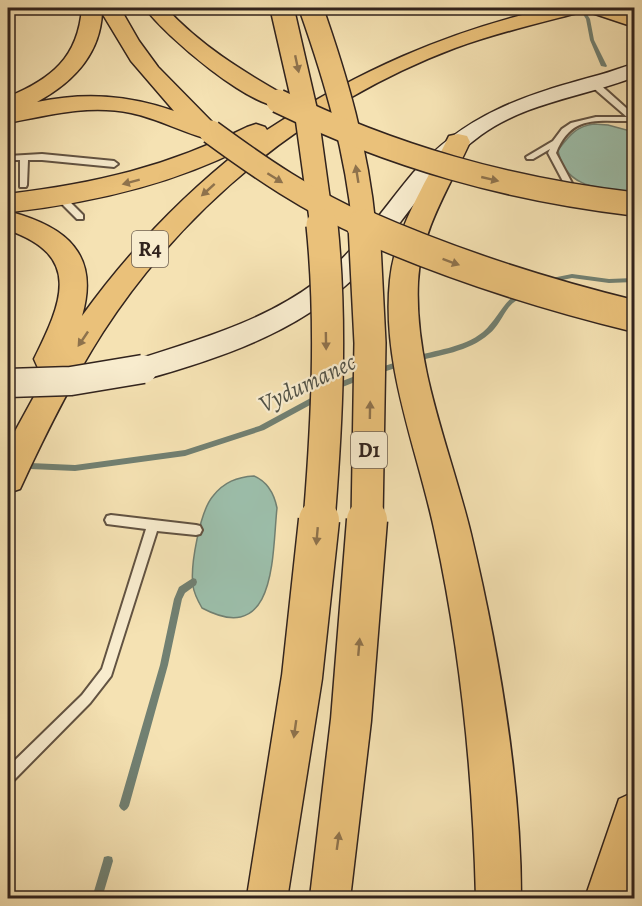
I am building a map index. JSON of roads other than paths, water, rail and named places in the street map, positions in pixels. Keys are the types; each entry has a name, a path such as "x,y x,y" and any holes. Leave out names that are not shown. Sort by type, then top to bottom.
{"highway":[{"path":"8,106 48,86 76,62 89,37 92,8"},
{"path":"110,8 132,49 151,73 211,132 238,154 295,191 360,225 439,258 499,280 572,302 634,316"},
{"path":"155,8 188,41 213,60 278,101 358,138 469,174 571,195 634,204"},
{"name":"D1","path":"267,898 292,752 308,628 325,428 324,264 319,198 302,86 282,8"},
{"name":"D1","path":"311,8 326,50 354,159 363,214 371,357 369,484 362,607 350,749 330,898"},
{"name":"R4","path":"8,478 48,396 128,275 155,243 224,176 279,132 369,78 415,56 513,22 574,8"},
{"path":"596,8 634,21"},
{"path":"8,116 65,104 103,102 133,106 211,132"},
{"path":"15,194 59,196 119,185 183,166 262,129 321,105"},
{"path":"458,142 420,216 412,240 404,282 406,334 417,393 450,519 466,596 492,779 499,898"},
{"path":"8,220 30,227 50,238 68,258 76,284 69,321 45,368 27,436"},
{"path":"607,898 634,814"}],"main road":[{"path":"8,383 71,381 143,369 196,353 266,324 319,292 345,272 428,172 458,142 507,111 593,83 631,74"}],"lane":[{"path":"593,83 634,119"},
{"path":"530,158 554,143 570,125 577,122 634,119"},
{"path":"554,143 552,153 569,184"},
{"path":"8,158 114,164"},
{"path":"15,194 24,158"},
{"path":"59,196 80,217"},
{"path":"111,520 196,530"},
{"path":"8,776 86,699 107,672 153,526"}],"waterway":[{"path":"581,8 588,19 592,40 604,66"},
{"name":"Vydumanec","path":"547,281 572,276 609,281 634,280"},
{"name":"Vydumanec","path":"414,359 470,343 486,333 509,303 520,295"},
{"name":"Vydumanec","path":"377,371 403,363"},
{"name":"Vydumanec","path":"335,387 363,376"},
{"name":"Vydumanec","path":"8,465 75,468 185,453 261,428 320,396"},
{"path":"124,806 164,665 178,599 182,590 193,582"},
{"path":"97,898 108,861"}]}
